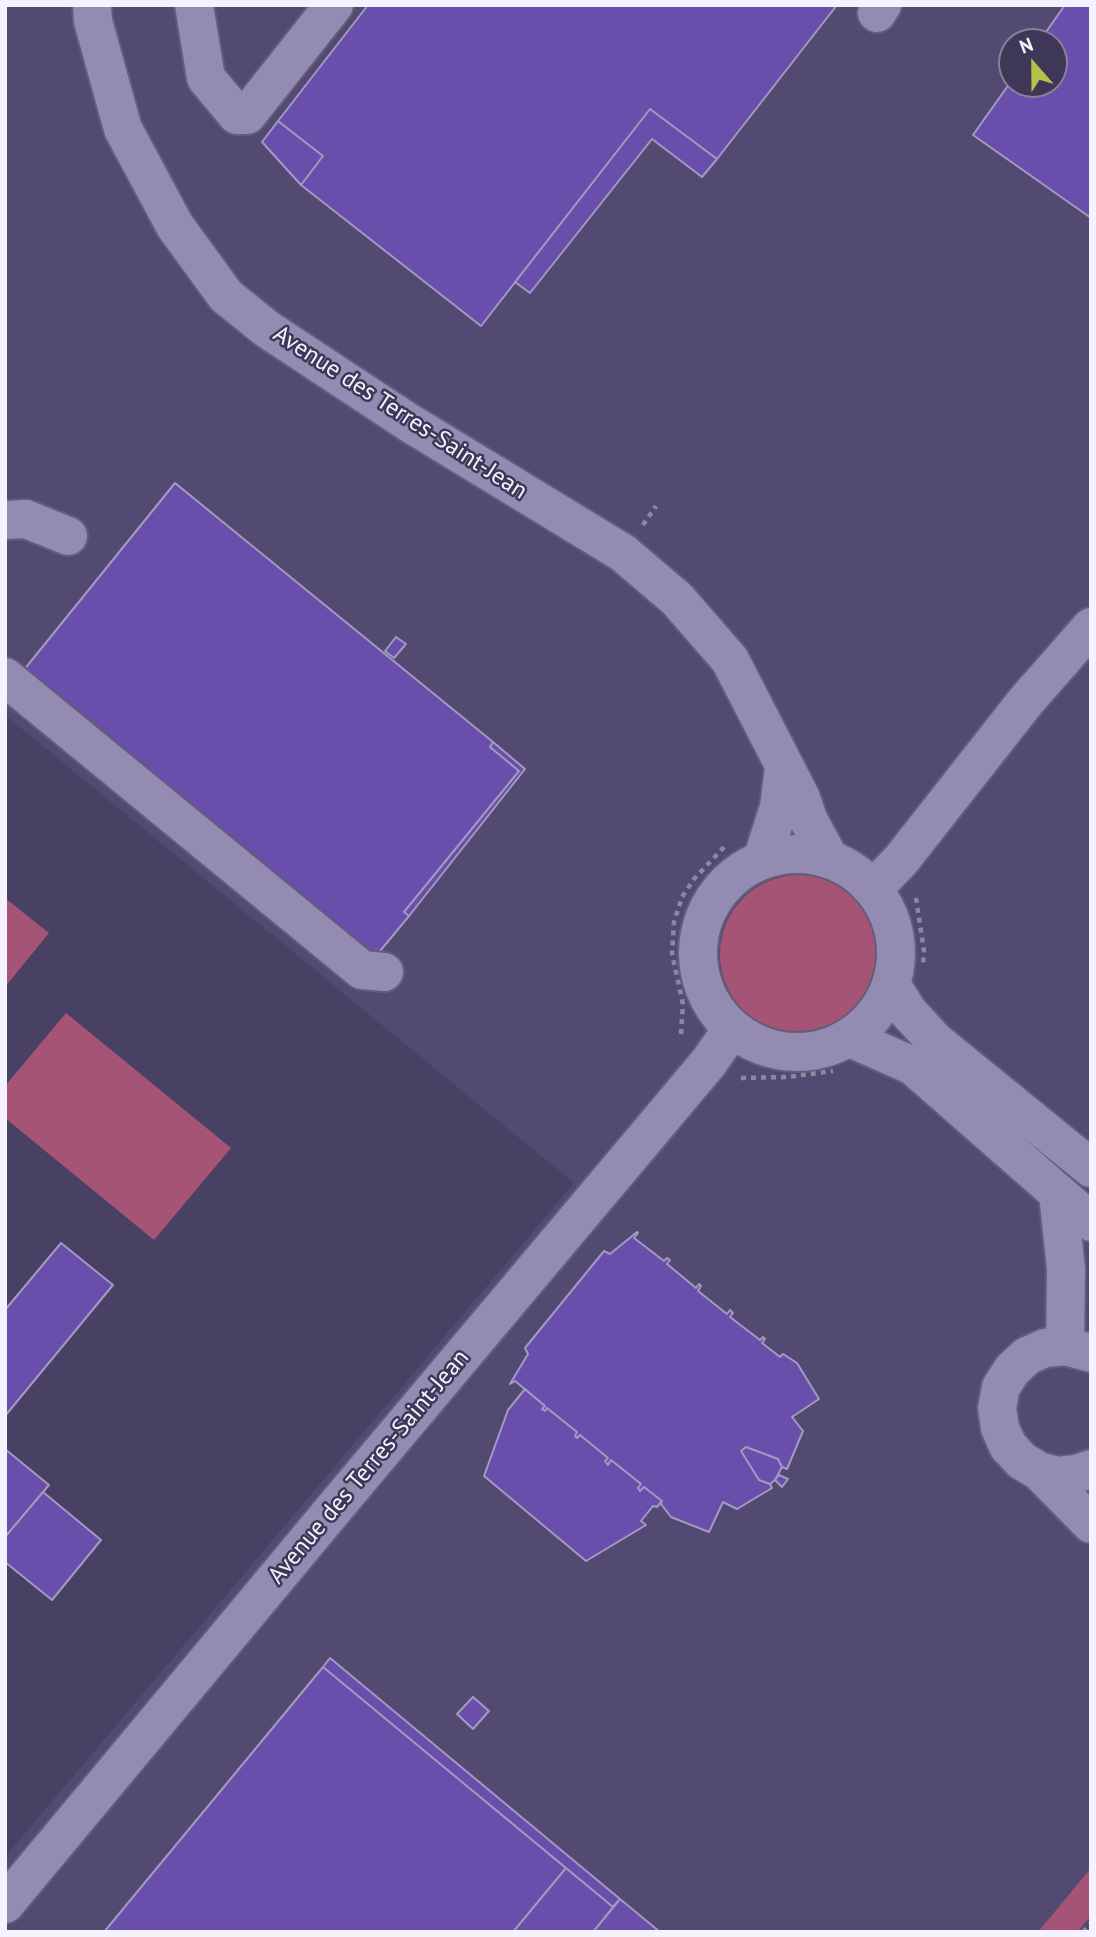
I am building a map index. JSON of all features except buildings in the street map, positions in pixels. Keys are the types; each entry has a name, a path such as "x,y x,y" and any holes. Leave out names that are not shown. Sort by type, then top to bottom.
{"street":[{"name":"Avenue des Terres-Saint-Jean","path":"92,5 95,32 123,129 175,226 226,296 267,329 408,422 623,553 668,591 730,660 829,858"},
{"path":"194,5 206,78 237,115 247,115 334,5"},
{"path":"5,520 26,519 68,536"},
{"path":"874,888 901,860 1026,701 1091,628"},
{"path":"5,677 362,970 384,972"},
{"path":"784,767 779,807 746,850 744,868 715,896 702,923 697,951 701,981 713,1007 732,1029 759,1045 789,1052 821,1050 913,1066 1091,1222"},
{"path":"746,850 829,858 854,870 874,888 891,918 898,953 907,979 909,1013 935,1041 1091,1168"},
{"path":"843,1054 907,979"},
{"name":"Avenue des Terres-Saint-Jean","path":"5,1904 709,1062 732,1029"},
{"path":"1058,1194 1078,1349 1045,1348 1027,1356 1012,1370 1001,1387 998,1408 1000,1428 1008,1446 1022,1461 1040,1471 1058,1476 1091,1469"},
{"path":"1040,1471 1091,1524"}],"path":[{"path":"746,850 694,879 682,897 674,922 672,954 683,1003 681,1035 709,1062 738,1078 788,1077 843,1054"},
{"path":"901,860 915,874 916,906 924,951 907,979"},
{"path":"1083,1932 1091,1923"}],"shaded area":[{"path":"5,5 1091,5 1091,1932 5,1932 5,1857 574,1183 5,715"},
{"path":"799,875 829,881 855,898 872,924 878,954 872,984 855,1010 829,1027 799,1033 769,1027 743,1010 726,984 720,954 726,924 743,898 769,881"},
{"path":"5,898 49,933 5,987"},
{"path":"66,1013 231,1148 154,1240 5,1118 5,1086"},
{"path":"1091,1868 1091,1916 1077,1932 1038,1932"}]}
